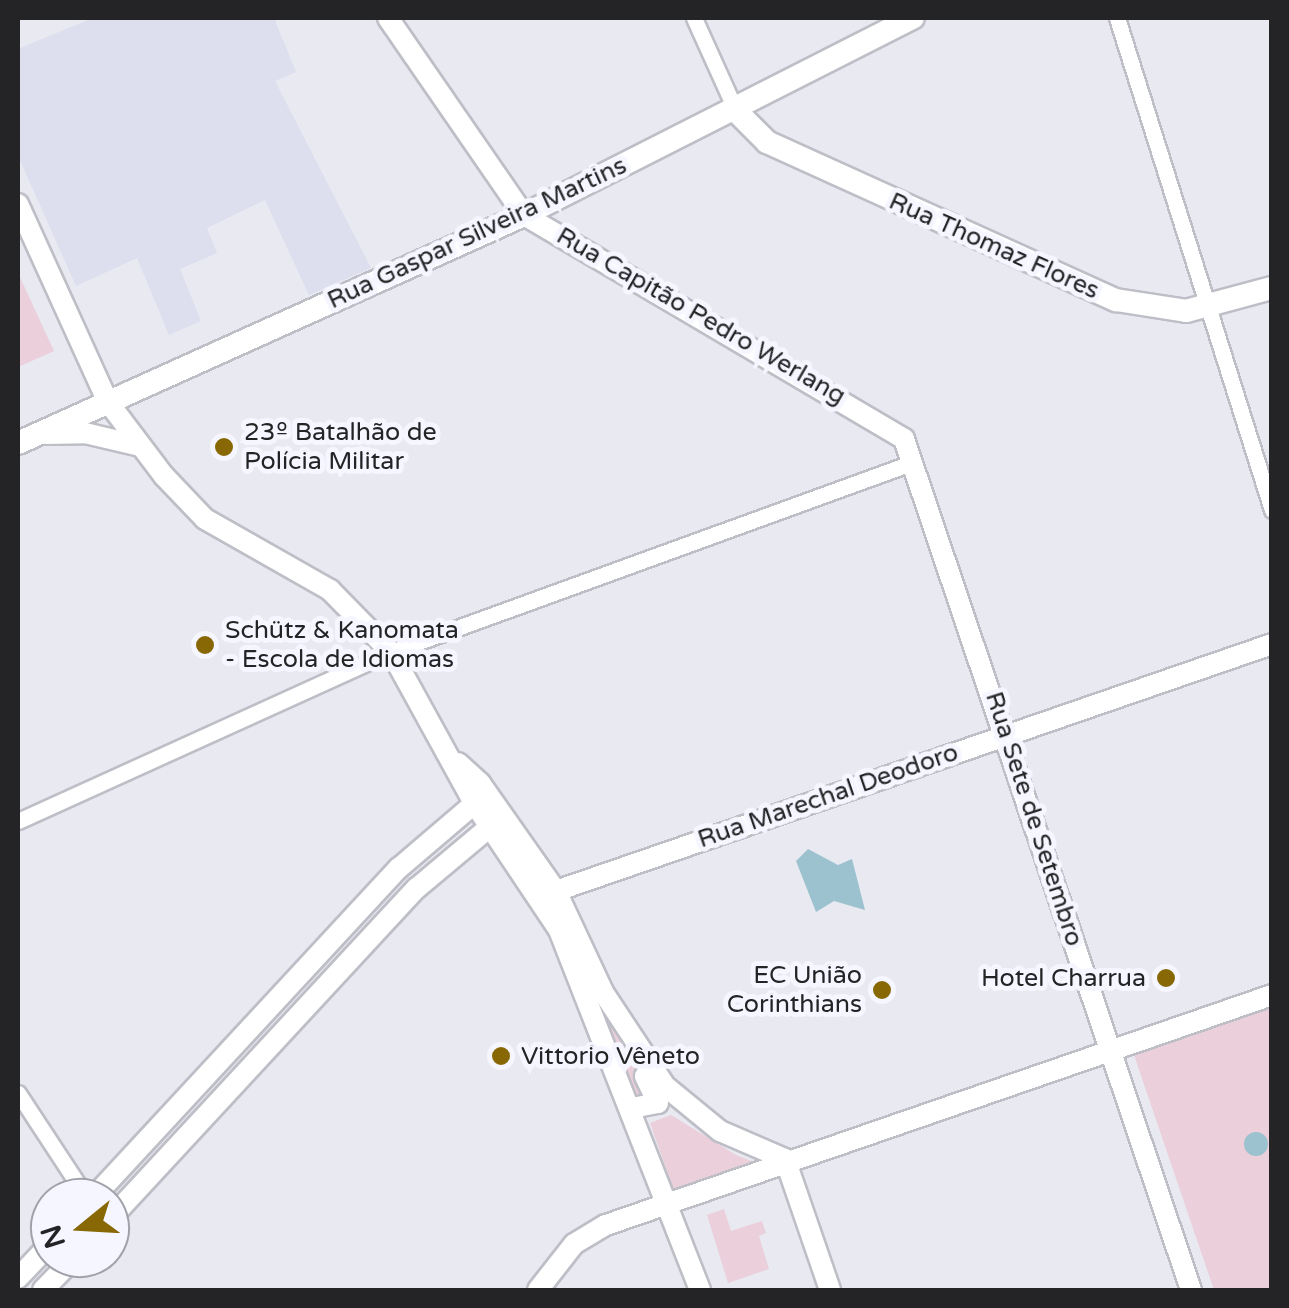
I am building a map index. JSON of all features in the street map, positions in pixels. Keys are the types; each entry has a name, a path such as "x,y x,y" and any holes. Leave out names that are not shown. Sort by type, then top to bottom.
{"main road":[{"name":"Rua Gaspar Silveira Martins","path":"26,439 524,214 736,111 913,18"},
{"name":"Rua Thomaz Flores","path":"736,111 767,142 1045,272 1116,300 1186,311 1213,308 1272,288"}],"street":[{"name":"Rua Capitão Pedro Werlang","path":"388,18 524,214 890,425 914,462"},
{"path":"694,18 736,111"},
{"path":"1117,18 1213,308 1272,510"},
{"path":"18,204 108,402 140,446 205,518 330,590 391,652 445,752 556,891 658,1098 650,1108 634,1113"},
{"name":"Rua Gaspar Silveira Martins","path":"26,439 85,433 140,446"},
{"path":"18,821 391,652 914,462"},
{"name":"Rua Sete de Setembro","path":"914,462 1191,1290"},
{"name":"Rua Marechal Deodoro","path":"556,891 1272,644"},
{"path":"482,800 490,826 559,930 634,1113 700,1290"},
{"path":"109,1178 400,868 482,800"},
{"path":"130,1197 417,888 490,826"},
{"path":"603,992 681,1104 743,1144 784,1160 830,1290"},
{"path":"538,1290 581,1238 784,1160 1272,995"},
{"path":"18,1093 76,1178"},
{"path":"634,1113 681,1104"},
{"path":"18,1282 24,1290"}],"shaded area":[{"path":"93,18 274,18 296,72 275,81 371,268 309,295 265,200 207,228 217,253 180,269 201,321 169,335 137,258 76,286 18,156 18,49"},
{"path":"18,273 54,351 18,367"},
{"path":"483,800 581,954 607,1018 650,1094 636,1101"},
{"path":"1271,1008 1271,1290 1214,1290 1134,1055"},
{"path":"671,1115 736,1155 764,1166 676,1197 650,1123"},
{"path":"724,1209 731,1231 762,1221 766,1233 759,1236 769,1269 728,1283 707,1215"}],"water":[{"path":"808,849 838,865 852,859 865,910 834,901 816,912 796,861"},
{"path":"1256,1132 1268,1144 1256,1156 1244,1144"}],"place":[{"name":"23º Batalhão de Polícia Militar","path":"224,447"},
{"name":"Schütz & Kanomata - Escola de Idiomas","path":"205,645"},
{"name":"Hotel Charrua","path":"1166,978"},
{"name":"EC União Corinthians","path":"882,990"},
{"name":"Vittorio Vêneto","path":"501,1056"}]}
